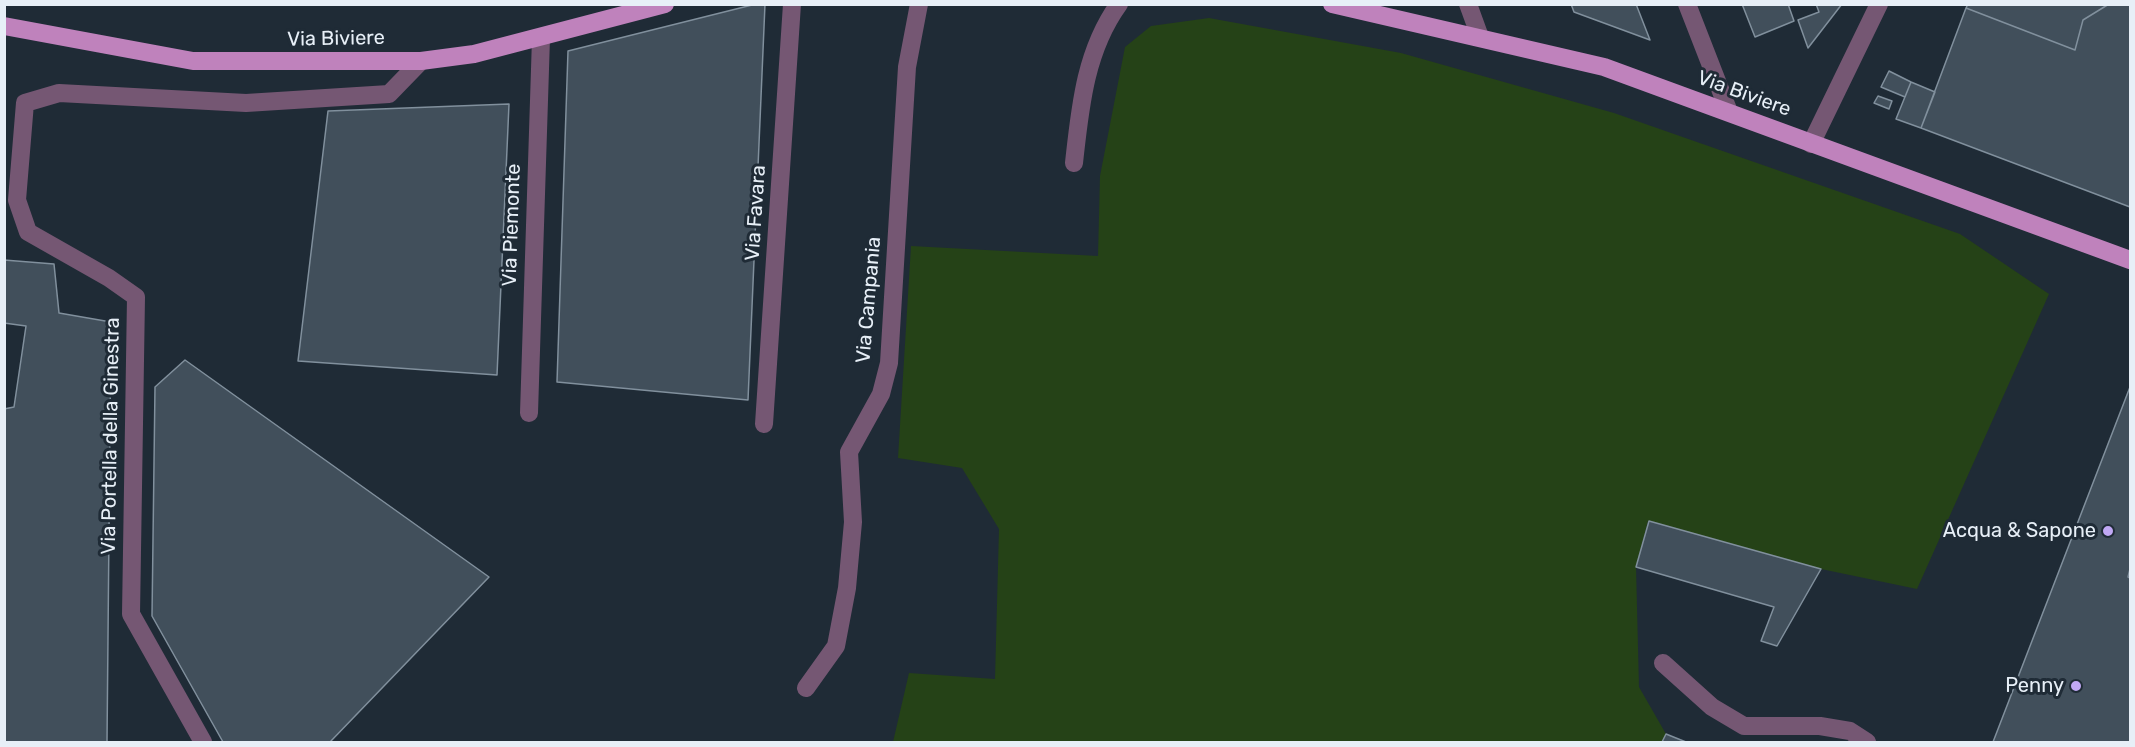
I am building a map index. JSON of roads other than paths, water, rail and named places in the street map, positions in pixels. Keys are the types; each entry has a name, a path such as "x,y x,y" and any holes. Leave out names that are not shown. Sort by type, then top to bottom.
{"main road":[{"name":"Via Biviere","path":"4,26 193,61 421,61 474,54 665,4"},
{"name":"Via Biviere","path":"1332,4 1604,67 2130,260"}],"street":[{"name":"Via Favara","path":"764,424 792,4"},
{"name":"Via Campania","path":"806,688 836,646 847,588 853,522 849,452 881,394 889,363 907,67 919,4"},
{"path":"1074,164 1078,119 1091,57 1119,4"},
{"path":"1468,4 1480,37"},
{"path":"1687,4 1729,112"},
{"path":"1811,144 1879,4"},
{"name":"Via Piemonte","path":"529,413 541,38"},
{"name":"Via Portella della Ginestra","path":"203,742 130,614 136,297 109,278 28,232 17,200 25,103 59,93 246,103 389,94 421,61"},
{"path":"1663,663 1712,707 1744,726 1820,726 1850,731 1867,742"}],"place":[{"name":"Acqua & Sapone","path":"2108,531"},
{"name":"Penny","path":"2076,686"}]}
